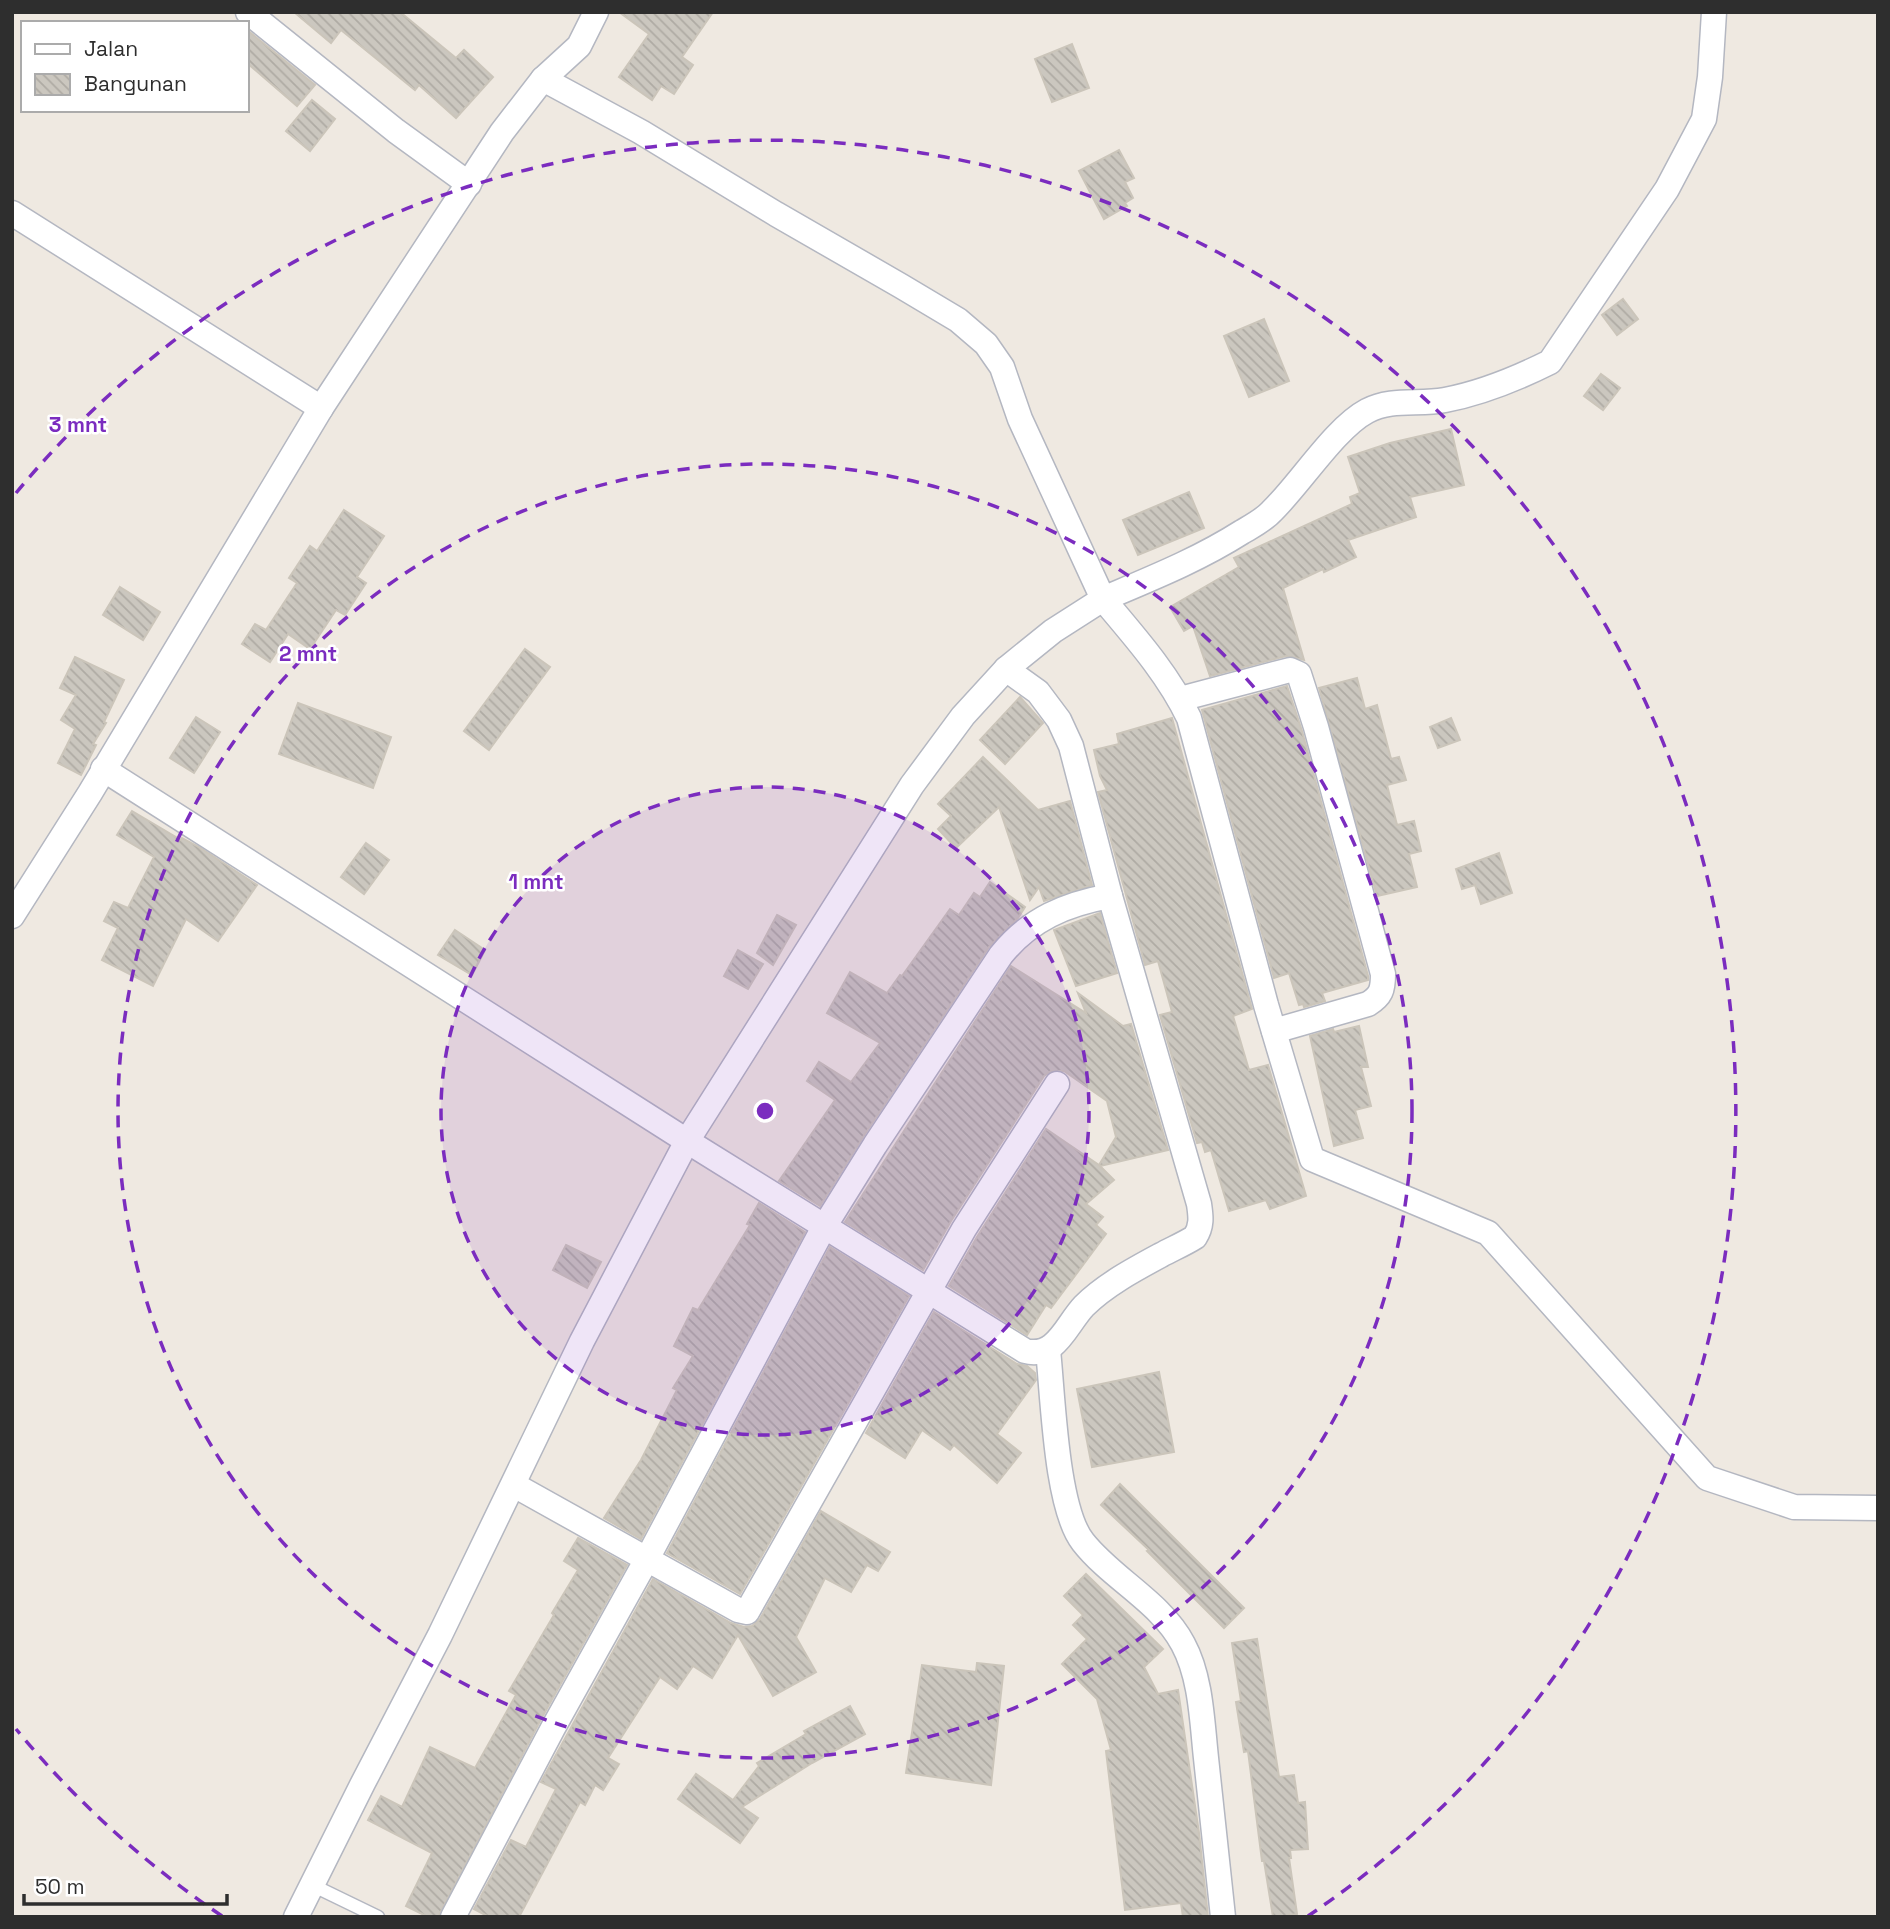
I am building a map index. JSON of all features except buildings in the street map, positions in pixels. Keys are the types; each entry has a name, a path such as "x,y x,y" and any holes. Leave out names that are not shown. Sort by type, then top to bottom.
{"street":[{"path":"248,12 396,131 469,184"},
{"path":"12,916 321,408 502,132 543,79 579,46 596,12"},
{"path":"296,1917 440,1635 582,1341 687,1141 912,785 963,716 1006,668 1053,631 1103,599 1221,545 1270,514 1340,434 1366,412 1393,402 1443,400 1489,388 1521,377 1550,362 1667,190 1704,119 1714,12"},
{"path":"543,79 641,132 776,215 958,320 986,344 1003,367 1020,419 1103,599 1149,653 1180,699 1189,718 1274,1031 1312,1159 1488,1233 1707,1478 1794,1507 1878,1508"},
{"path":"12,213 321,408"},
{"path":"103,769 824,1227 1025,1351 1036,1354 1048,1350 1085,1305 1101,1292 1195,1237 1200,1228 1199,1204 1110,896 1071,746 1059,720 1038,692 1006,668"},
{"path":"1180,699 1290,670 1299,674 1316,726 1383,974 1383,989 1378,998 1367,1003 1274,1031"},
{"path":"453,1917 824,1227 875,1145 1001,954 1015,938 1051,913 1110,896"},
{"path":"514,1485 741,1612 750,1609 964,1228 1058,1084"},
{"path":"1048,1350 1062,1482 1070,1520 1082,1541 1101,1561 1164,1618 1183,1643 1193,1669 1203,1731 1223,1917"}],"lane":[{"path":"312,1885 378,1917"}]}
